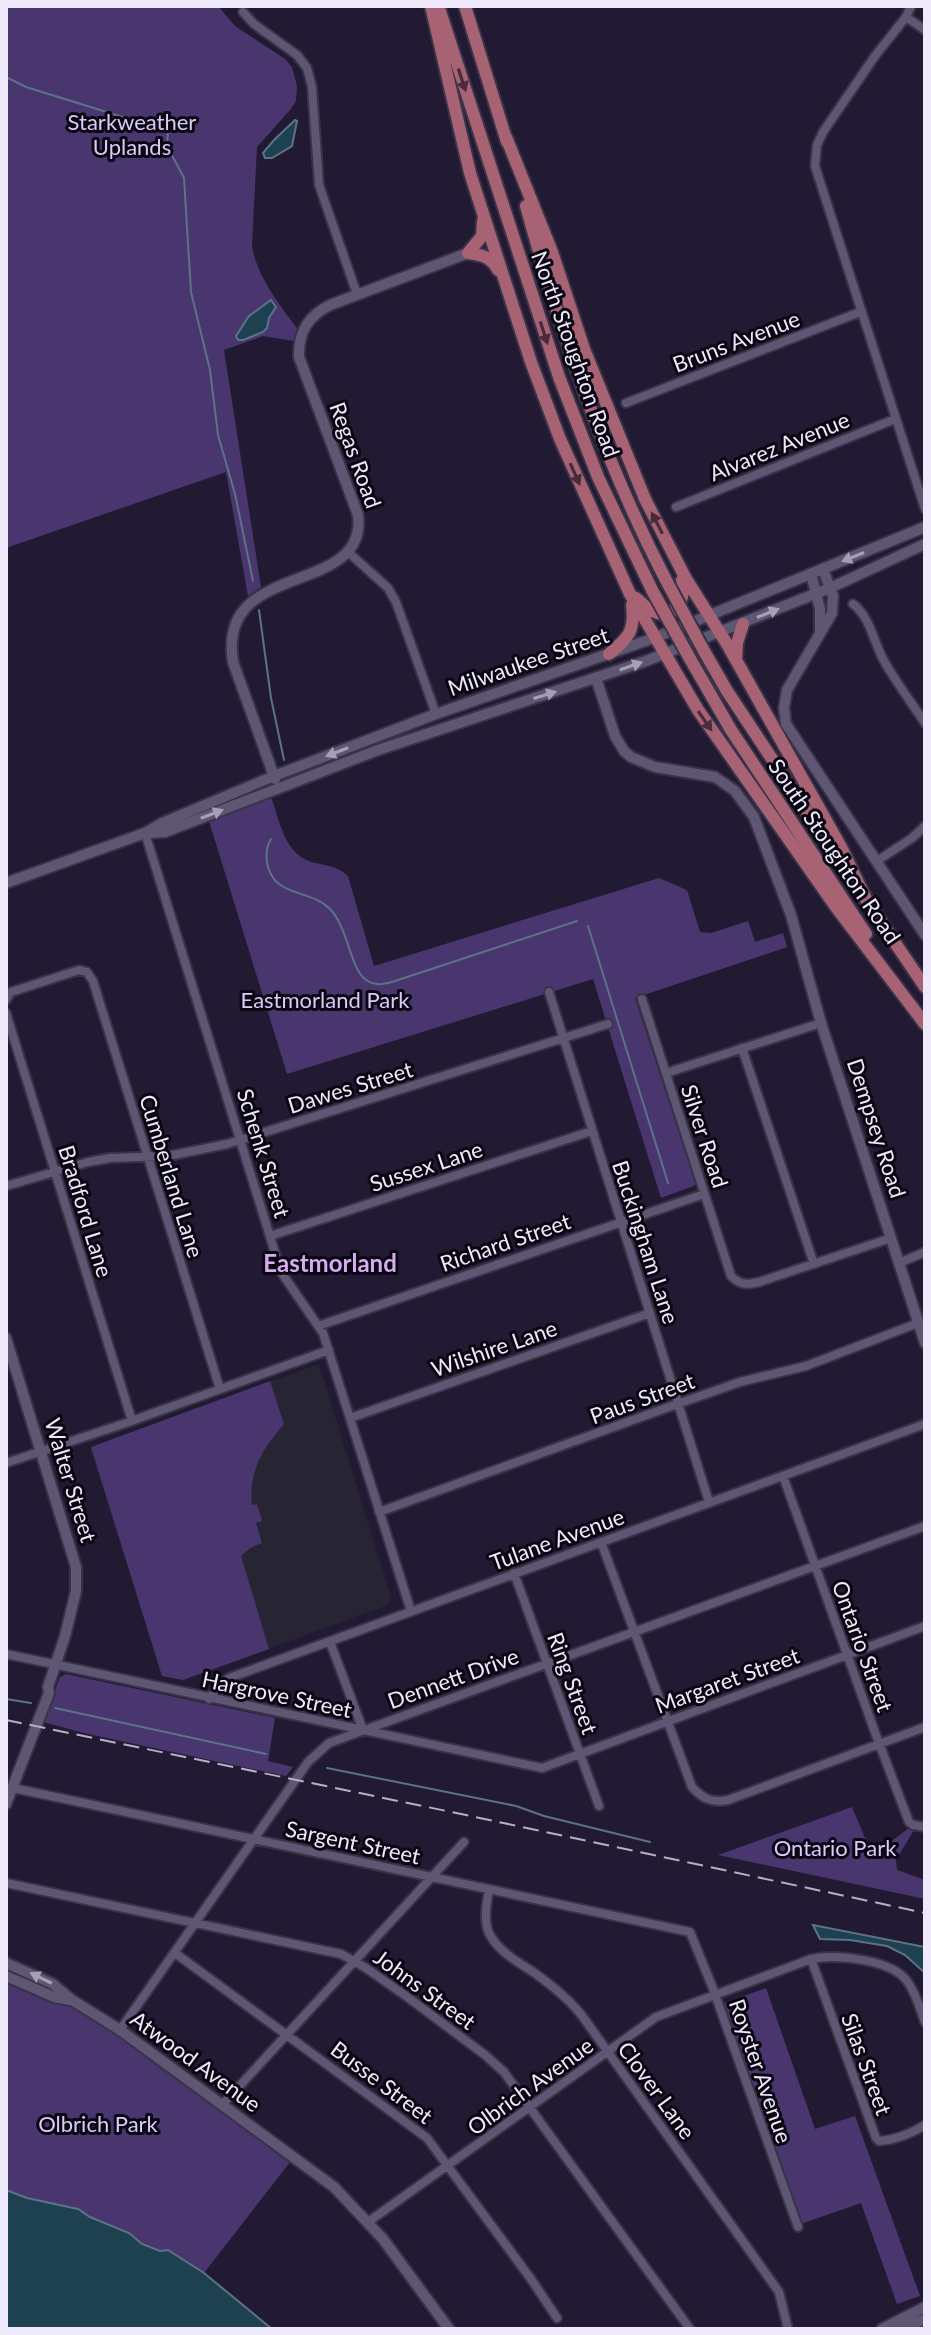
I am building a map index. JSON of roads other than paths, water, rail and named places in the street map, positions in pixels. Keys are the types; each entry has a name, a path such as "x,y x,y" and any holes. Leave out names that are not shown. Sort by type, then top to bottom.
{"main road":[{"path":"431,6 483,221 483,235 468,253"},
{"name":"North Stoughton Road","path":"438,6 559,377 598,477 652,590 712,699"},
{"name":"North Stoughton Road","path":"465,6 580,382 616,471 668,584 727,691"},
{"path":"506,137 552,252 607,409 645,499 677,563 736,660 842,849 866,899"},
{"path":"479,203 560,439 630,594 698,710 827,895 925,1024"},
{"path":"468,253 490,259 508,292"},
{"path":"630,594 657,613 675,609 685,593 677,563"},
{"path":"609,654 632,630 634,621 630,594"},
{"path":"736,660 743,624"},
{"name":"South Stoughton Road","path":"727,691 925,987"},
{"name":"South Stoughton Road","path":"712,699 925,1024"}],"street":[{"path":"911,6 836,112 817,145 815,166 925,509"},
{"path":"243,12 254,24 297,55 307,68 312,87 319,185 357,294 468,253"},
{"path":"906,17 925,30"},
{"name":"Regas Road","path":"348,552 358,534 358,515 299,357 305,326 319,310 357,294"},
{"name":"Bruns Avenue","path":"626,403 860,312"},
{"name":"Alvarez Avenue","path":"676,507 895,419"},
{"name":"Milwaukee Street","path":"6,883 145,833 274,776 436,714 654,638 925,527"},
{"name":"Milwaukee Street","path":"145,833 165,832 371,752 665,654 816,594 925,544"},
{"path":"279,788 233,662 231,643 245,608 256,598 330,566 348,552 388,588 396,602 436,714 429,725 371,752"},
{"path":"823,569 833,596 832,613 787,690 784,708 786,724 925,935"},
{"path":"811,574 820,609 820,633"},
{"path":"853,604 861,612 883,660 925,723"},
{"path":"444,727 451,715 498,701 544,677"},
{"name":"Dempsey Road","path":"596,678 618,741 631,757 655,767 721,779 749,808 757,824 779,886 783,913 806,972 925,1343"},
{"path":"877,861 925,826"},
{"name":"Schenk Street","path":"145,833 281,1272 318,1326 329,1350 411,1611"},
{"path":"912,838 925,833"},
{"name":"Cumberland Lane","path":"6,1000 11,992 79,970 93,981 220,1389"},
{"name":"Buckingham Lane","path":"549,992 709,1502"},
{"name":"Silver Road","path":"642,999 731,1276 737,1282 748,1285 814,1264"},
{"name":"Bradford Lane","path":"6,1013 132,1421"},
{"path":"666,1073 821,1023"},
{"name":"Dawes Street","path":"6,1186 55,1170 110,1158 185,1153 241,1140 608,1024"},
{"path":"742,1048 814,1264 891,1238"},
{"name":"Sussex Lane","path":"270,1236 592,1131"},
{"name":"Richard Street","path":"318,1326 704,1194"},
{"path":"899,1263 925,1252"},
{"name":"Wilshire Lane","path":"350,1418 650,1313"},
{"name":"Paus Street","path":"379,1512 678,1403 740,1382 806,1366 918,1323"},
{"name":"Walter Street","path":"6,1338 76,1571 76,1591 54,1689 49,1693 6,1804"},
{"path":"6,1463 329,1350"},
{"name":"Tulane Avenue","path":"209,1699 229,1678 925,1424"},
{"name":"Ontario Street","path":"783,1476 909,1822 925,1827"},
{"name":"Dennett Drive","path":"120,2030 313,1757 335,1740 925,1526"},
{"path":"601,1542 692,1787 705,1798 728,1800 925,1727"},
{"name":"Ring Street","path":"514,1573 599,1806"},
{"name":"Margaret Street","path":"541,1768 925,1626"},
{"path":"330,1642 363,1730"},
{"name":"Hargrove Street","path":"6,1654 541,1768"},
{"name":"Sargent Street","path":"13,1788 686,1931"},
{"path":"222,2105 464,1842"},
{"name":"Johns Street","path":"6,1883 341,1954 354,1961 485,2055 515,2084 690,2329"},
{"name":"Clover Lane","path":"489,1889 486,1919 495,1941 573,2004 779,2292 788,2329"},
{"name":"Royster Avenue","path":"686,1931 692,1935 715,1995 798,2227"},
{"name":"Busse Street","path":"175,1953 424,2134 557,2318"},
{"name":"Olbrich Avenue","path":"368,2222 656,2017 811,1959 824,1956 850,1958 896,1971 907,1980 925,2022"},
{"name":"Silas Street","path":"811,1959 873,2135 879,2141 886,2141 922,2128"},
{"name":"Atwood Avenue","path":"6,1963 53,1984 334,2187 383,2239 449,2329"},
{"name":"Atwood Avenue","path":"6,1976 54,1997 72,2000"},
{"path":"882,2329 925,2307"},
{"path":"902,2329 925,2319"}],"water":[{"path":"295,120 292,146 272,158 265,158 263,153"},
{"path":"271,300 276,307 267,328 238,340 236,336 249,316"},
{"path":"813,1925 925,1947 925,1973 905,1955 887,1946 820,1939"},
{"path":"6,2190 78,2209 129,2233 142,2244 160,2251 168,2250 204,2273 272,2329 6,2329"}],"waterway":[{"path":"6,77 26,87 168,131 167,146 184,178 191,292 210,370 218,435 235,494 253,581"},
{"path":"259,610 271,698 284,760"},
{"path":"271,839 267,850 271,875 285,888 329,908 341,925 360,974 372,983 395,981 577,921"},
{"path":"588,926 668,1183"},
{"path":"6,1699 31,1703"},
{"path":"55,1708 266,1754"},
{"path":"327,1768 516,1806 650,1842"}],"railway":[{"path":"6,1720 925,1913"}],"district":[{"name":"Eastmorland","path":"330,1262"}],"park label":[{"name":"Starkweather Uplands","path":"132,134"},
{"name":"Eastmorland Park","path":"325,999"},
{"name":"Ontario Park","path":"835,1847"},
{"name":"Olbrich Park","path":"98,2123"}]}
